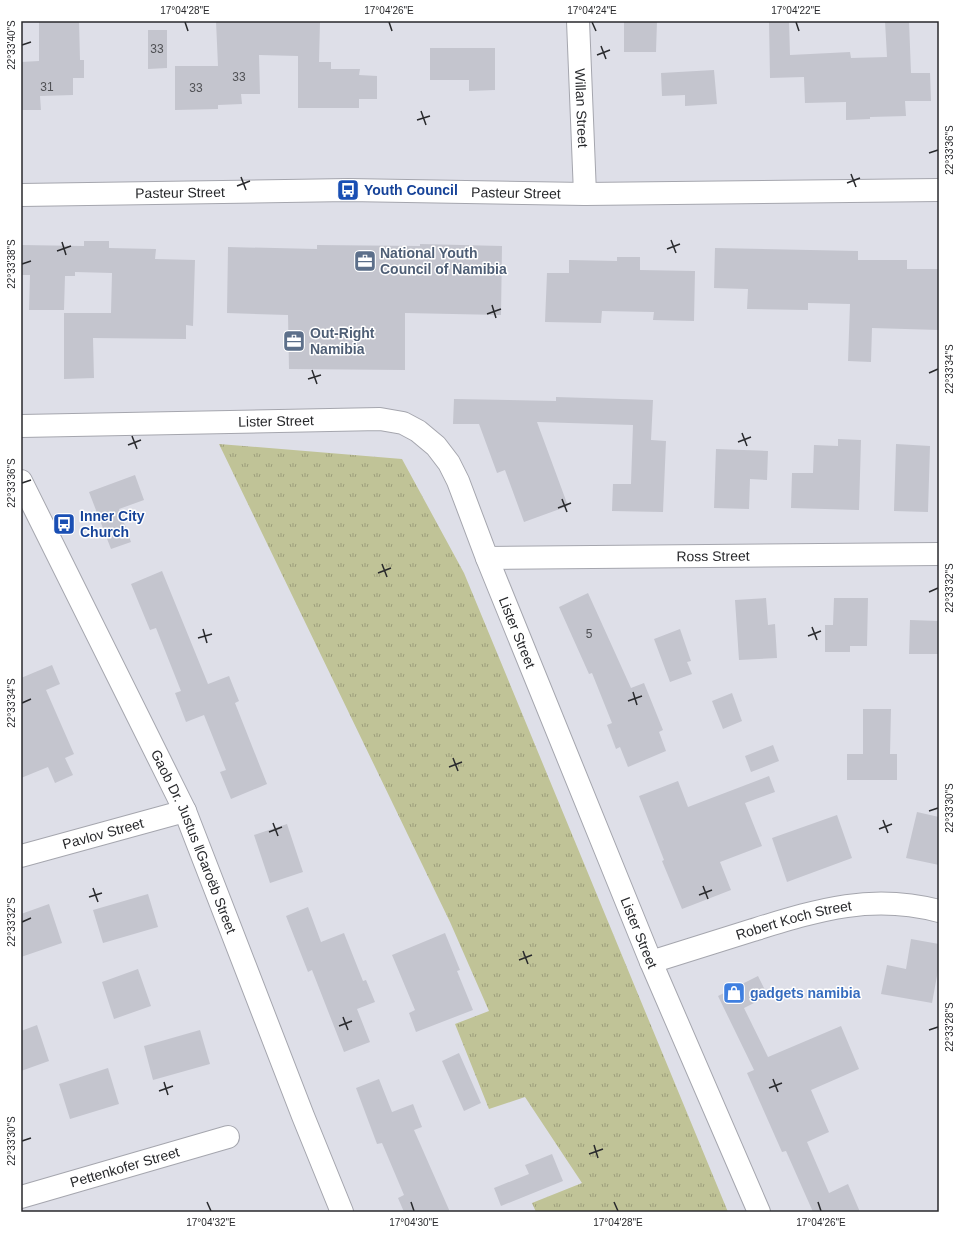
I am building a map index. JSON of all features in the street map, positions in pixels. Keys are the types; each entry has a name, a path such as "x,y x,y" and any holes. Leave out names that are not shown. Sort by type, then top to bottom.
{"street":[{"name":"Willan Street","path":"578,21 585,194"},
{"name":"Pasteur Street","path":"21,195 348,190 585,194 939,190"},
{"name":"Lister Street","path":"21,426 380,420 403,423 418,431 436,446 449,463 458,482 487,558 651,962 759,1212"},
{"name":"Gaob Dr. Justus ǁGaroëb Street","path":"21,481 185,811 300,1109 342,1212"},
{"name":"Ross Street","path":"487,558 939,554"},
{"name":"Pavlov Street","path":"21,856 185,811"},
{"name":"Robert Koch Street","path":"651,962 803,914 838,906 865,903 907,904 939,911"},
{"name":"Pettenkofer Street","path":"21,1197 228,1137"}],"green space":[{"path":"219,444 402,459 464,573 728,1212 536,1212 532,1203 582,1183 525,1097 489,1109 455,1024 489,1011 450,922"}],"building":[{"path":"39,21 79,21 80,60 84,60 84,78 73,78 73,95 40,96 41,110 21,110 21,62 39,61"},
{"path":"216,21 320,21 319,62 331,62 331,69 360,69 359,75 377,76 377,99 359,99 359,108 298,108 298,56 259,55 260,94 241,94 242,104 218,105 218,109 175,110 175,66 218,66"},
{"path":"624,21 657,21 656,52 624,52"},
{"path":"769,21 789,21 790,55 850,52 851,58 887,57 885,21 909,21 911,73 930,73 931,101 905,101 906,116 870,117 870,119 846,120 846,102 805,103 804,77 770,78"},
{"path":"148,30 167,30 167,68 148,69"},
{"path":"430,48 495,48 495,90 469,91 469,80 430,80"},
{"path":"714,70 717,104 685,106 685,95 662,96 661,73"},
{"path":"84,241 109,241 109,248 156,249 155,259 195,260 193,326 186,325 186,339 93,338 94,378 64,379 64,313 111,313 112,273 75,272 75,276 65,276 64,310 29,310 30,275 21,275 21,245 84,246"},
{"path":"420,244 502,246 501,315 405,313 405,370 289,369 288,315 227,313 228,247 317,249 317,245 420,246"},
{"path":"715,248 858,251 858,260 907,260 907,269 939,269 939,330 872,328 871,362 848,361 850,304 808,303 808,310 747,309 748,289 714,288"},
{"path":"617,257 640,257 640,270 695,271 694,321 653,320 654,312 602,311 601,323 545,322 547,273 569,273 569,260 617,261"},
{"path":"556,397 653,400 651,440 666,441 663,512 612,511 613,484 631,484 633,425 537,422 568,506 524,522 505,470 497,473 479,424 453,424 454,399 556,401"},
{"path":"838,439 861,440 859,510 791,508 792,473 813,473 814,445 838,446"},
{"path":"896,444 930,446 928,512 894,511"},
{"path":"716,449 768,451 767,480 750,479 749,509 714,508"},
{"path":"135,475 144,500 119,509 131,542 111,549 89,492"},
{"path":"162,571 208,684 229,676 239,701 235,703 267,784 231,799 220,772 226,770 204,715 186,722 175,693 181,691 156,628 150,630 131,584"},
{"path":"588,593 631,688 644,683 663,730 659,732 666,751 628,767 620,747 616,749 607,725 612,723 592,673 589,674 559,607"},
{"path":"766,598 768,625 775,624 777,658 739,660 735,600"},
{"path":"834,598 868,598 867,646 850,646 850,652 825,652 825,625 833,625"},
{"path":"910,620 939,621 939,654 909,654"},
{"path":"680,629 691,661 687,662 692,674 670,682 654,639"},
{"path":"52,665 60,684 46,690 74,754 65,758 73,775 55,783 48,767 21,778 21,678"},
{"path":"732,693 742,721 723,729 712,701"},
{"path":"863,709 891,709 890,754 897,754 897,780 847,780 847,754 863,754"},
{"path":"773,745 779,761 751,772 745,756"},
{"path":"769,776 775,792 745,803 762,846 720,862 731,890 682,909 662,861 664,860 639,796 678,781 688,807"},
{"path":"917,812 939,817 939,865 906,858"},
{"path":"837,815 852,858 787,882 772,838"},
{"path":"287,824 303,872 270,883 254,835"},
{"path":"148,894 158,927 103,943 93,910"},
{"path":"49,904 62,943 21,957 21,914"},
{"path":"308,907 321,942 344,933 363,981 366,980 375,1002 357,1009 370,1042 344,1052 312,970 308,972 286,916"},
{"path":"445,933 460,970 457,971 473,1010 416,1032 409,1013 415,1010 392,955"},
{"path":"911,939 939,944 939,965 932,1003 881,994 887,965 906,969"},
{"path":"138,969 151,1006 114,1019 102,982"},
{"path":"758,976 768,996 744,1008 768,1057 841,1026 859,1069 811,1090 829,1132 807,1142 829,1193 848,1184 860,1212 813,1212 786,1151 782,1152 747,1073 754,1070 718,996"},
{"path":"37,1025 49,1061 21,1071 21,1031"},
{"path":"200,1030 210,1064 153,1080 144,1046"},
{"path":"459,1053 481,1103 464,1111 442,1061"},
{"path":"108,1068 119,1104 70,1119 59,1084"},
{"path":"379,1079 392,1112 413,1104 422,1127 414,1130 450,1212 404,1212 398,1198 404,1195 382,1143 377,1144 356,1088"},
{"path":"552,1154 563,1181 501,1206 494,1188 529,1174 525,1165"}],"place":[{"name":"Youth Council","path":"348,190"},
{"name":"National Youth Council of Namibia","path":"365,261"},
{"name":"Out-Right Namibia","path":"294,341"},
{"name":"Inner City Church","path":"64,524"},
{"name":"gadgets namibia","path":"734,993"}]}
